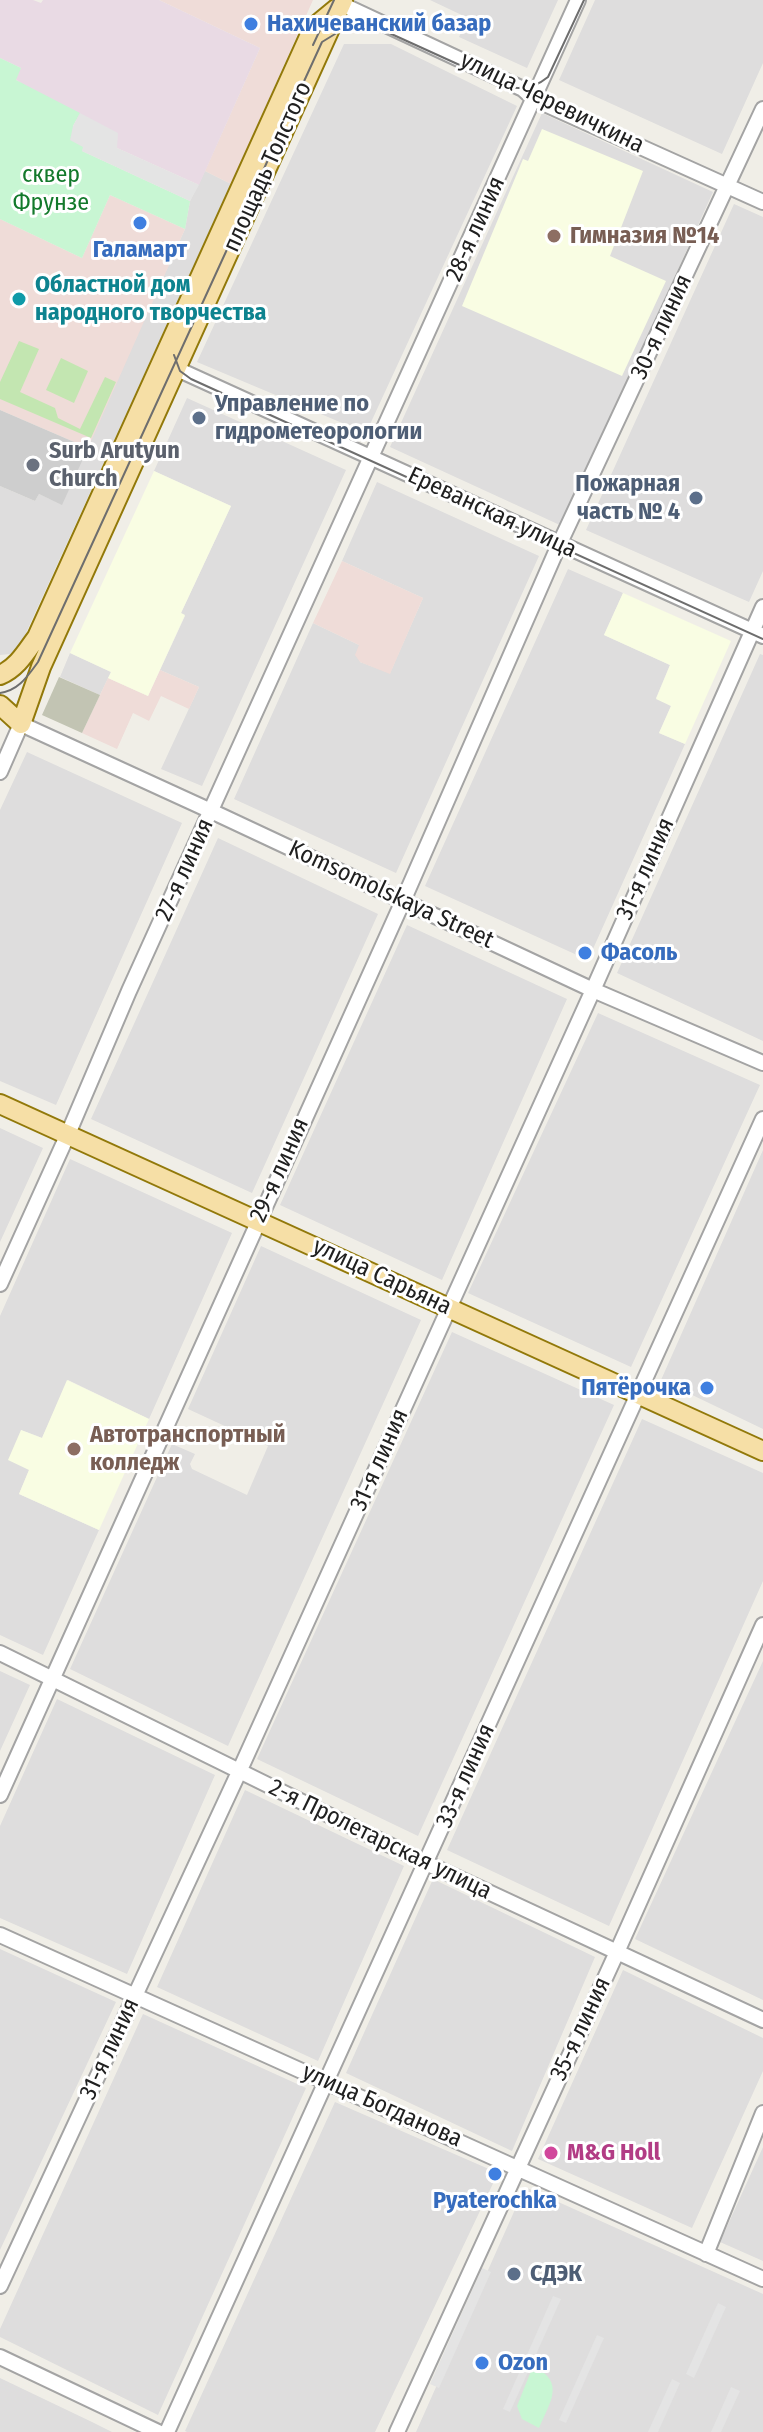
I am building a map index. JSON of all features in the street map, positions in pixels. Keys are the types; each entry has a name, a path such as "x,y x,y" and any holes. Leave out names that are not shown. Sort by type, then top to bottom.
{"main road":[{"name":"площадь Толстого","path":"21,724 41,667 342,2"},
{"name":"площадь Толстого","path":"0,675 20,661 37,637 313,28 342,2"},
{"path":"0,705 21,724"},
{"path":"0,715 21,724"},
{"name":"улица Сарьяна","path":"0,1104 763,1451"}],"street":[{"name":"28-я линия","path":"372,457 578,0"},
{"name":"улица Черевичкина","path":"342,2 523,89 534,99 763,202"},
{"name":"30-я линия","path":"560,545 763,109"},
{"name":"Ереванская улица","path":"177,369 758,633"},
{"name":"27-я линия","path":"0,1284 129,991 372,457"},
{"name":"29-я линия","path":"0,1795 560,545"},
{"name":"31-я линия","path":"0,2286 239,1772 758,633 763,607"},
{"path":"0,772 21,724"},
{"name":"Komsomolskaya Street","path":"21,724 593,990 763,1063"},
{"name":"33-я линия","path":"167,2432 763,1119"},
{"name":"35-я линия","path":"397,2432 763,1625"},
{"name":"2-я Пролетарская улица","path":"0,1653 426,1863 763,2020"},
{"name":"улица Богданова","path":"0,1935 763,2279"},
{"path":"706,2254 763,2113"},
{"path":"0,2357 158,2432"}],"shaded area":[{"path":"0,0 33,0 41,3 43,0 159,0 260,48 199,185 117,148 15,79 21,68 0,58"},
{"path":"159,0 313,0 231,184 205,171 260,48"},
{"path":"430,0 558,0 527,68 459,37 468,18"},
{"path":"595,0 763,0 763,63 722,154 559,80"},
{"path":"344,44 391,44 517,106 366,433 197,362"},
{"path":"80,113 118,133 117,148 199,185 190,201 82,151 83,147 70,140"},
{"path":"542,113 713,192 562,526 390,447"},
{"name":"Гимназия №14","path":"542,129 643,171 610,256 666,281 622,376 462,306 523,159 528,161"},
{"path":"205,171 231,184 20,646 10,654 0,655 0,486 35,501 39,494 61,504 185,229 190,201"},
{"path":"110,195 185,229 88,448 0,410 0,219 82,258"},
{"path":"734,204 763,217 763,571 749,602 586,530"},
{"path":"187,398 346,470 202,786 161,769 199,687 160,670 185,616 181,613 231,506 154,471"},
{"path":"0,410 88,448 62,505 39,494 35,501 0,486"},
{"path":"154,471 231,506 181,613 185,615 148,696 108,678 111,672 70,653"},
{"path":"377,482 539,556 396,873 234,799 313,623 359,645 360,662 390,673 423,598 342,561"},
{"path":"342,561 423,598 390,674 360,662 355,655 359,645 313,623"},
{"path":"568,569 623,593 604,635 670,665 656,698 671,706 659,733 685,744 588,960 425,886"},
{"path":"623,593 731,641 685,744 659,733 671,706 656,699 670,665 604,635"},
{"path":"70,653 111,672 100,695 60,677"},
{"path":"760,654 763,655 763,1041 617,973"},
{"path":"160,670 199,687 189,709 161,696 149,721 133,713 117,749 82,733 108,678 148,696"},
{"path":"59,677 100,695 82,733 42,715"},
{"path":"27,752 182,823 56,1105 0,1081 0,810"},
{"path":"218,838 378,914 252,1193 91,1119"},
{"path":"407,925 567,999 442,1280 280,1205"},
{"path":"598,1013 760,1085 631,1367 468,1293"},
{"path":"0,1128 43,1148 0,1242"},
{"path":"763,1150 763,1429 661,1380"},
{"path":"70,1159 232,1233 149,1419 68,1380 42,1438 21,1430 29,1470 19,1494 99,1530 43,1655 0,1635 0,1316"},
{"path":"261,1246 421,1320 228,1746 70,1669 172,1444 195,1454 190,1464 192,1469 247,1495 268,1446 188,1409"},
{"path":"452,1332 614,1405 418,1836 257,1759"},
{"name":"Автотранспортный колледж","path":"67,1380 149,1419 99,1530 19,1494 29,1470 8,1460 21,1430 42,1438"},
{"path":"642,1419 763,1473 763,1581 609,1926 447,1850"},
{"path":"763,1661 763,2000 635,1939"},
{"path":"0,1671 30,1685 0,1751"},
{"path":"57,1699 215,1775 127,1974 0,1918 0,1826"},
{"path":"245,1790 404,1866 318,2061 157,1987"},
{"path":"433,1879 595,1957 512,2151 346,2073"},
{"path":"0,1949 116,2002 0,2250"},
{"path":"623,1970 763,2038 763,2071 692,2228 538,2159"},
{"path":"143,2014 306,2088 158,2415 0,2337 0,2329"},
{"path":"335,2102 498,2173 375,2432 187,2432 185,2431"},
{"path":"763,2147 763,2261 720,2242"},
{"path":"525,2187 763,2294 763,2432 416,2432"},
{"path":"482,2268 491,2272 439,2388 430,2384"},
{"path":"553,2296 561,2299 510,2412 503,2409"},
{"path":"718,2303 726,2307 694,2378 686,2374"},
{"path":"597,2335 604,2338 566,2423 559,2420"},
{"path":"0,2378 92,2422 112,2432 0,2432"},
{"path":"672,2379 680,2383 658,2432 648,2432"},
{"path":"731,2387 740,2391 721,2432 711,2432"}],"green space":[{"name":"сквер Фрунзе","path":"0,58 21,68 16,80 80,113 73,126 84,147 82,151 190,201 185,229 110,195 82,258 0,219"},
{"path":"19,341 39,349 20,392 55,408 58,418 80,429 105,377 116,382 91,438 0,399 0,382"},
{"path":"61,358 88,371 74,403 46,390"},
{"path":"533,2366 543,2372 552,2386 551,2401 539,2428 522,2419 517,2406"}],"tram line":[{"path":"313,45 334,0"},
{"path":"0,693 17,686 38,662 322,42 348,26 376,27 508,87 524,88 548,77 584,0"},
{"path":"174,355 180,371 191,379 763,639"}],"place":[{"name":"Нахичеванский базар","path":"251,24"},
{"name":"Галамарт","path":"140,223"},
{"name":"Гимназия №14","path":"554,236"},
{"name":"Областной дом народного творчества","path":"19,299"},
{"name":"Управление по гидрометеорологии","path":"199,418"},
{"name":"Surb Arutyun Church","path":"33,465"},
{"name":"Пожарная часть № 4","path":"696,498"},
{"name":"Фасоль","path":"585,953"},
{"name":"Пятёрочка","path":"707,1388"},
{"name":"Автотранспортный колледж","path":"74,1449"},
{"name":"M&G Holl","path":"551,2153"},
{"name":"Pyaterochka","path":"495,2174"},
{"name":"СДЭК","path":"514,2274"},
{"name":"Ozon","path":"482,2363"}]}
